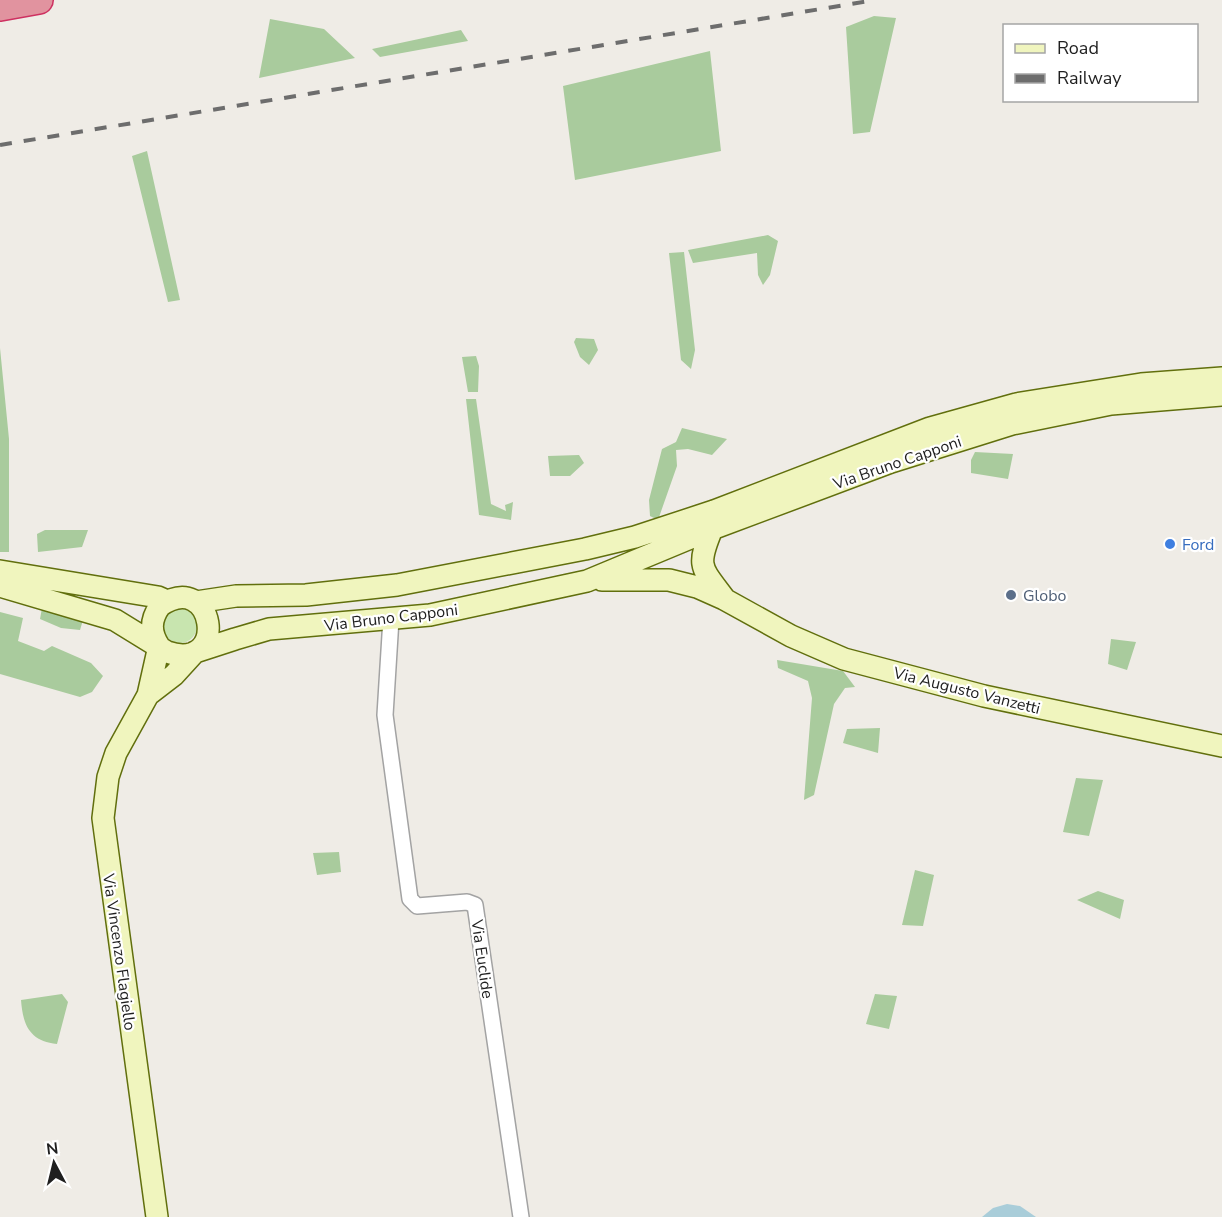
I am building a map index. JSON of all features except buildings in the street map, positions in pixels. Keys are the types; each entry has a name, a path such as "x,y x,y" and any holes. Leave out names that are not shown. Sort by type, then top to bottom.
{"highway":[{"path":"0,7 39,0"}],"main road":[{"name":"Via Bruno Capponi","path":"196,602 236,596 306,595 397,585 585,549 635,537 714,511 889,441 1016,404 1141,384 1222,378"},
{"name":"Via Bruno Capponi","path":"195,652 269,629 430,615 587,581 712,529 891,462 1012,424 1111,404 1222,395"},
{"name":"Via Augusto Vanzetti","path":"712,529 702,561 705,572 724,599"},
{"path":"585,549 592,555 595,563 587,581"},
{"path":"0,571 158,597 167,601"},
{"name":"Via Augusto Vanzetti","path":"587,581 669,580 697,587 724,599 791,636 844,659 994,699 1222,746"},
{"path":"0,586 115,620 159,646 177,655 195,652 203,645 210,627 208,617 196,602 181,598 167,601 160,606 152,622 152,631 159,646"},
{"name":"Via Vincenzo Flagiello","path":"156,1217 103,818 108,777 116,753 148,695 159,646"},
{"name":"Via Vincenzo Flagiello","path":"148,695 174,675 195,652"}],"street":[{"name":"Via Euclide","path":"391,619 385,715 410,899 417,906 467,902 476,905 521,1217"}],"green space":[{"path":"874,16 896,18 870,132 853,134 846,27"},
{"path":"270,19 324,29 355,58 259,78"},
{"path":"461,30 468,41 380,57 372,49"},
{"path":"710,51 721,151 575,180 563,86"},
{"path":"147,151 180,300 168,302 132,156"},
{"path":"768,235 778,241 770,275 763,285 758,275 757,253 693,263 688,250"},
{"path":"684,252 695,350 691,369 681,360 669,253"},
{"path":"576,338 594,339 598,350 589,365 580,357 574,342"},
{"path":"0,348 9,439 9,552 0,552"},
{"path":"476,356 479,366 478,392 468,392 462,357"},
{"path":"466,399 476,399 491,504 506,511 505,505 513,502 511,520 479,515"},
{"path":"682,428 727,439 712,455 688,449 676,450 677,466 658,520 650,516 649,500 662,449 676,442"},
{"path":"975,452 1013,454 1008,479 971,473 971,460"},
{"path":"579,455 584,463 570,476 550,476 548,456"},
{"path":"45,530 88,530 82,547 38,552 37,534"},
{"path":"42,608 83,620 80,630 61,628 40,619"},
{"path":"180,609 192,614 197,626 192,638 180,643 168,638 163,626 168,614"},
{"path":"0,612 23,618 18,641 44,651 52,646 91,663 103,676 92,692 80,697 0,674"},
{"path":"1111,639 1136,642 1127,670 1108,664"},
{"path":"777,660 843,671 855,687 845,688 834,704 814,795 804,800 812,698 808,681 778,668"},
{"path":"880,728 878,753 843,743 847,729"},
{"path":"1076,778 1103,780 1089,836 1063,832"},
{"path":"339,852 341,872 317,875 313,853"},
{"path":"915,870 934,875 923,926 902,925"},
{"path":"1098,891 1124,900 1120,919 1077,900"},
{"path":"62,994 68,1002 57,1044 40,1040 26,1025 21,1000"},
{"path":"875,994 897,996 889,1029 866,1024"}],"water":[{"path":"1007,1204 1020,1206 1036,1217 982,1217 993,1208"}],"railway":[{"path":"0,145 875,0"}],"place":[{"name":"Ford","path":"1170,544"},
{"name":"Globo","path":"1011,595"}]}
